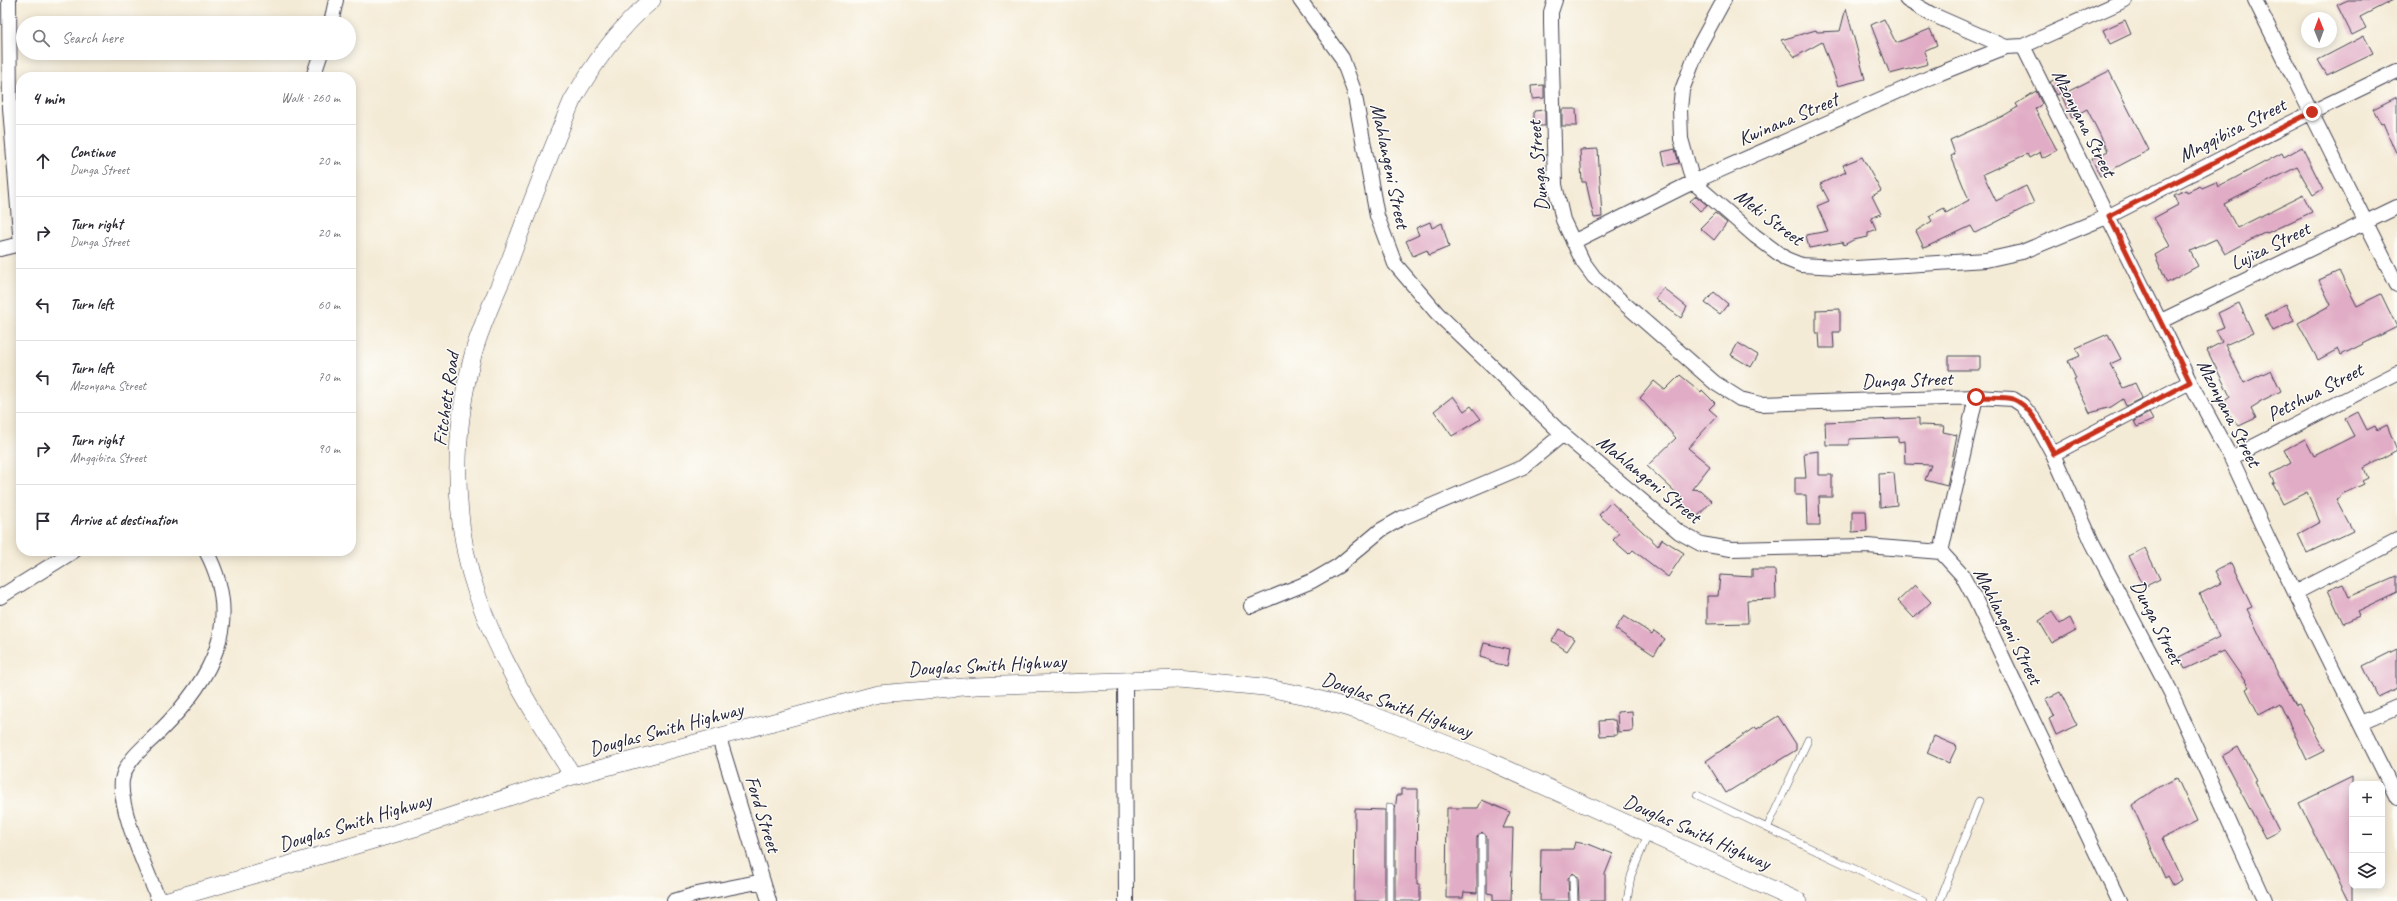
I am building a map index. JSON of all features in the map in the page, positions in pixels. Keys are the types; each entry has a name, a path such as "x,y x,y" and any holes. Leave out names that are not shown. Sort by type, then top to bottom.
{"street":[{"path":"9,0 10,108 16,190"},
{"path":"333,16 336,0"},
{"name":"Fitchett Road","path":"573,776 517,684 499,648 477,594 463,538 459,488 464,397 474,350 572,101 593,65 615,35 652,0"},
{"name":"Mahlangeni Street","path":"1300,0 1342,58 1351,84 1377,216 1396,264 1437,313 1563,434 1679,532 1701,544 1731,549 1867,546 1941,552 1962,575 1976,601 2120,901"},
{"name":"Dunga Street","path":"1555,0 1551,12 1555,185 1563,220 1573,242 1594,277 1715,384 1740,399 1761,404 1976,397 2013,399 2022,404 2035,421 2054,454 2092,542 2171,693 2265,901"},
{"path":"1693,182 1681,139 1680,109 1682,90 1699,46 1724,0"},
{"path":"1907,0 1931,14 2006,47"},
{"path":"2023,46 2125,0"},
{"path":"2255,0 2397,285"},
{"name":"Kwinana Street","path":"1573,242 1693,182 1933,76 2006,47 2023,46"},
{"name":"Mzonyana Street","path":"2023,46 2109,216 2190,382 2231,458 2295,593 2397,798"},
{"path":"315,72 319,60"},
{"name":"Mngqibisa Street","path":"2109,216 2312,112 2397,71"},
{"name":"Meki Street","path":"1693,182 1755,236 1786,259 1801,266 1856,268 1986,260 2022,252 2109,216"},
{"name":"Lujiza Street","path":"2161,321 2397,207"},
{"path":"0,249 16,245"},
{"name":"Petshwa Street","path":"2231,458 2397,374"},
{"path":"2054,454 2190,382"},
{"path":"1941,552 1976,397"},
{"path":"1251,606 1312,581 1338,566 1381,530 1402,518 1523,467 1563,434"},
{"path":"2295,593 2397,540"},
{"path":"0,597 66,556"},
{"path":"159,901 124,807 122,782 124,771 136,754 188,700 205,676 218,650 224,619 218,578 208,556"},
{"name":"Douglas Smith Highway","path":"165,901 421,826 573,776 720,738 878,694 1038,683 1178,679 1224,682 1307,696 1356,710 1489,761 1798,901"},
{"path":"1119,680 1126,901"},
{"path":"2361,724 2397,707"},
{"name":"Ford Street","path":"720,738 769,901"},
{"path":"674,901 697,894 763,881"}],"lane":[{"path":"1767,828 1808,740"},
{"path":"1697,795 1923,901"},
{"path":"1940,901 1980,801"},
{"path":"1390,807 1390,901"},
{"path":"1627,901 1631,876 1648,834"},
{"path":"1482,836 1482,901"},
{"path":"1573,878 1574,901"}],"building":[{"path":"2348,0 2393,0 2360,17 2366,28 2352,35 2337,5"},
{"path":"1846,8 1865,79 1838,86 1822,42 1795,57 1781,40 1816,30 1817,32 1840,31"},
{"path":"1884,19 1896,43 1930,29 1937,45 1924,51 1928,64 1890,74 1871,25"},
{"path":"2125,20 2131,34 2110,44 2103,30"},
{"path":"2364,36 2373,53 2327,75 2318,60"},
{"path":"2109,71 2149,150 2100,176 2092,159 2108,151 2087,109 2072,117 2061,95"},
{"path":"2061,76 2067,89 2057,95 2050,82"},
{"path":"1544,85 1544,98 1532,99 1531,86"},
{"path":"2036,91 2042,104 2035,109 2057,150 2042,158 2040,152 2029,158 2027,154 1983,174 1996,201 2026,186 2034,203 1975,233 1971,226 1924,248 1916,231 1932,221 1929,216 1944,208 1946,213 1969,200 1951,156 1955,154 1950,140 2003,116 2018,107 2016,104"},
{"path":"2397,97 2397,155 2383,123 2381,124 2373,109"},
{"path":"1562,109 1576,109 1577,126 1562,126"},
{"path":"1545,110 1545,126 1534,126 1534,111"},
{"path":"2302,147 2323,189 2313,195 2297,167 2224,204 2237,228 2303,195 2312,212 2267,233 2266,232 2225,254 2216,239 2190,251 2198,266 2167,283 2155,255 2170,246 2154,218 2178,205 2174,195 2186,190 2187,192 2200,186 2202,188 2216,182 2218,187 2282,153 2284,157"},
{"path":"1598,149 1602,217 1594,218 1586,182 1582,182 1580,150"},
{"path":"1675,149 1679,163 1665,166 1662,152"},
{"path":"1862,157 1881,191 1872,196 1881,214 1871,218 1876,229 1868,233 1868,237 1853,240 1844,245 1842,242 1809,248 1806,235 1828,231 1817,206 1829,201 1820,184 1846,172 1843,165"},
{"path":"1696,196 1707,205 1700,211 1690,201"},
{"path":"1715,213 1727,223 1714,240 1700,228"},
{"path":"1430,222 1432,228 1442,223 1449,247 1429,255 1427,250 1413,256 1406,241 1419,235 1416,228"},
{"path":"2339,271 2357,306 2381,294 2397,327 2341,355 2338,349 2318,360 2298,323 2331,305 2319,280"},
{"path":"1663,288 1687,307 1681,318 1655,299"},
{"path":"1714,292 1728,304 1720,314 1705,303"},
{"path":"2239,303 2253,333 2225,345 2244,383 2271,370 2281,391 2259,402 2251,408 2256,418 2239,426 2220,403 2230,396 2207,350 2222,342 2216,330 2224,327 2218,313"},
{"path":"2286,304 2294,321 2273,331 2265,315"},
{"path":"1840,309 1840,332 1833,332 1834,348 1820,348 1819,333 1816,333 1816,310"},
{"path":"2108,334 2121,359 2110,364 2123,388 2135,383 2142,398 2126,406 2123,399 2111,407 2090,413 2074,380 2076,379 2068,361 2080,356 2076,348"},
{"path":"1738,343 1758,355 1751,367 1731,355"},
{"path":"1949,356 1980,356 1980,370 1949,370"},
{"path":"1680,375 1701,392 1702,390 1715,403 1709,409 1717,416 1688,448 1710,466 1692,489 1700,490 1712,501 1696,518 1679,501 1682,498 1647,466 1676,438 1640,398 1654,381 1665,390"},
{"path":"1453,396 1464,411 1471,406 1481,419 1452,436 1434,411"},
{"path":"2358,412 2367,430 2375,426 2377,430 2387,425 2397,450 2364,468 2368,478 2362,481 2364,484 2340,495 2340,497 2336,499 2353,531 2307,553 2298,534 2320,522 2307,492 2283,504 2273,484 2275,483 2271,474 2291,463 2284,450 2305,439 2314,456 2354,436 2345,419"},
{"path":"2149,413 2153,420 2137,427 2134,421"},
{"path":"1919,418 1919,425 1944,426 1943,432 1957,435 1947,486 1925,480 1931,465 1905,464 1904,441 1898,442 1898,437 1849,439 1849,445 1826,445 1825,422"},
{"path":"1819,451 1819,475 1832,475 1832,497 1819,497 1820,525 1807,525 1806,495 1795,495 1795,478 1806,478 1804,453"},
{"path":"1894,473 1897,505 1880,507 1879,474"},
{"path":"1611,502 1658,546 1662,539 1684,553 1668,577 1633,550 1629,554 1613,540 1619,533 1599,515"},
{"path":"1852,511 1866,511 1867,531 1852,532"},
{"path":"2145,548 2160,579 2144,587 2129,556"},
{"path":"2231,563 2252,607 2247,609 2279,676 2296,705 2299,704 2325,751 2307,760 2280,704 2259,715 2246,689 2249,687 2224,651 2185,669 2179,657 2219,637 2200,594 2221,583 2215,571"},
{"path":"1752,569 1775,569 1776,599 1747,600 1748,623 1707,624 1707,596 1718,596 1720,575 1752,577"},
{"path":"2397,576 2397,593 2357,612 2359,616 2343,623 2328,590 2343,584 2349,597"},
{"path":"1915,585 1931,602 1914,618 1898,601"},
{"path":"2052,612 2060,624 2070,618 2076,630 2052,643 2039,621"},
{"path":"1624,616 1652,634 1654,631 1665,639 1654,655 1615,629"},
{"path":"1559,629 1575,639 1567,651 1552,641"},
{"path":"1484,643 1510,649 1507,666 1490,662 1490,660 1480,657"},
{"path":"2397,649 2397,688 2378,697 2363,666"},
{"path":"2060,692 2077,725 2056,735 2049,719 2054,716 2046,699"},
{"path":"1632,711 1633,731 1618,732 1617,712"},
{"path":"1778,716 1796,744 1796,750 1726,793 1706,761 1755,727 1757,729"},
{"path":"1615,720 1617,735 1600,736 1599,721"},
{"path":"1934,736 1957,746 1949,763 1927,753"},
{"path":"2238,747 2256,780 2254,781 2279,831 2265,838 2222,756"},
{"path":"2352,777 2352,781 2349,781 2349,889 2352,889 2352,901 2348,901 2299,803"},
{"path":"2177,778 2197,821 2162,838 2182,880 2173,885 2168,876 2165,878 2132,805 2157,788"},
{"path":"1401,789 1418,789 1417,884 1420,884 1420,901 1395,901 1395,810 1397,795 1401,795"},
{"path":"1482,800 1510,812 1503,828 1513,828 1511,901 1493,901 1493,894 1487,893 1487,837 1482,832 1477,837 1477,893 1464,892 1463,898 1446,898 1447,808 1478,808"},
{"path":"1355,809 1385,810 1385,901 1354,901"},
{"path":"1575,842 1591,845 1613,854 1605,874 1605,901 1579,901 1578,877 1573,873 1568,878 1569,901 1540,901 1541,849 1573,849"}],"route":[{"path":"1976,397 2013,399 2022,404 2035,421 2054,454 2190,382 2109,216 2312,112"}]}
